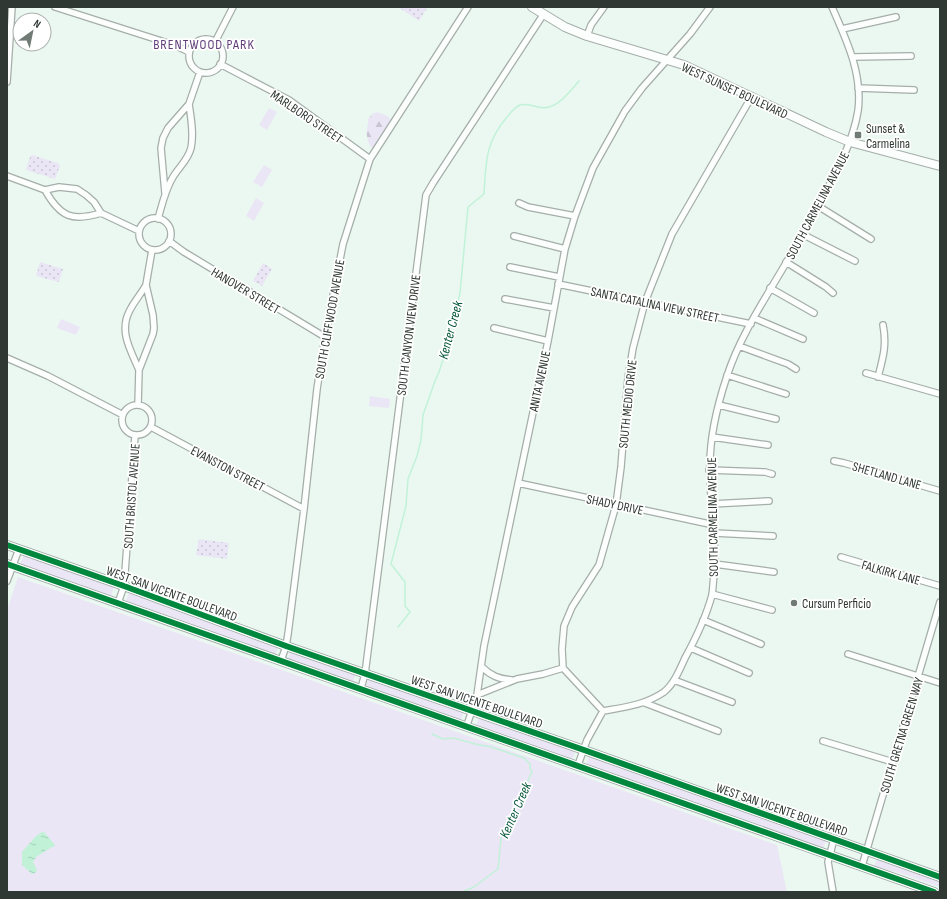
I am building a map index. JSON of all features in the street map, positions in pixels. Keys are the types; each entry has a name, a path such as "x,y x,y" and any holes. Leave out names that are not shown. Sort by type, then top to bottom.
{"main road":[{"name":"WEST SUNSET BOULEVARD","path":"532,7 565,27 587,36 684,65 850,142 940,166"},
{"name":"WEST SAN VICENTE BOULEVARD","path":"7,545 124,586 286,646 940,877"},
{"name":"WEST SAN VICENTE BOULEVARD","path":"10,565 467,725 682,804 934,892"}],"street":[{"path":"7,82 12,7"},
{"path":"55,7 174,45 189,52"},
{"path":"215,42 233,7"},
{"name":"SOUTH CLIFFWOOD AVENUE","path":"281,661 286,646 304,509 317,389 325,337 343,244 370,159 468,7"},
{"path":"587,36 591,25 604,7"},
{"name":"ANITA AVENUE","path":"467,725 477,695 484,646 548,340 559,277 565,249 575,216 593,168 622,116 642,88 690,34 710,7"},
{"name":"SOUTH CARMELINA AVENUE","path":"604,711 645,703 666,690 674,680 690,648 703,620 712,594 715,564 714,525 709,470 712,437 727,376 739,346 770,288 835,174 850,142 858,110 858,88 853,57 832,7"},
{"name":"SOUTH CANYON VIEW DRIVE","path":"360,688 365,674 426,195 543,15"},
{"path":"842,29 896,17"},
{"path":"206,39 215,42 219,46 222,55 220,64 210,72 200,72 196,70 190,62 189,52 191,48 198,41 206,39"},
{"path":"853,57 911,56"},
{"name":"MARLBORO STREET","path":"220,64 289,100 370,159"},
{"path":"165,193 161,148 163,138 168,128 189,104 200,72"},
{"path":"858,88 914,90"},
{"name":"SOUTH MEDIO DRIVE","path":"563,668 562,649 564,626 572,607 599,565 616,505 621,467 628,378 633,348 645,302 672,234 752,96"},
{"path":"158,219 165,193 173,177 185,161 191,149 192,132 189,104"},
{"path":"7,176 45,190 59,187 77,189 94,202 101,213 139,231"},
{"path":"45,190 58,210 67,215 77,218 87,218 101,213"},
{"path":"519,203 528,207 575,216"},
{"path":"818,206 871,239"},
{"path":"151,219 158,219 164,221 170,229 171,234 165,247 161,250 152,250 143,245 139,236 139,231 143,223 151,219"},
{"path":"802,234 855,261"},
{"path":"514,236 565,249"},
{"name":"HANOVER STREET","path":"169,241 184,252 325,337"},
{"path":"138,405 139,370 154,328 153,316 146,285 152,250"},
{"path":"786,262 826,287 832,293"},
{"path":"510,267 559,277"},
{"name":"SANTA CATALINA VIEW STREET","path":"558,284 751,324"},
{"path":"139,370 126,338 124,328 129,312 146,285"},
{"path":"770,288 814,314"},
{"path":"505,299 554,308"},
{"path":"754,318 803,339"},
{"path":"878,377 885,348 883,325"},
{"path":"494,328 548,340"},
{"path":"739,346 788,364 796,369"},
{"path":"7,358 48,376 123,414"},
{"path":"866,373 940,394"},
{"path":"727,376 786,394"},
{"path":"138,405 143,406 150,412 152,422 145,434 135,436 124,428 122,419 123,414 129,408 138,405"},
{"path":"719,405 776,419"},
{"name":"EVANSTON STREET","path":"151,426 304,509"},
{"name":"SOUTH BRISTOL AVENUE","path":"118,603 124,586 135,436"},
{"path":"712,437 768,446"},
{"name":"SHETLAND LANE","path":"834,461 940,491"},
{"path":"709,470 765,472 772,474"},
{"name":"SHADY DRIVE","path":"518,483 714,525"},
{"path":"712,504 769,501"},
{"path":"714,533 773,536"},
{"path":"7,581 10,565 19,549"},
{"name":"FALKIRK LANE","path":"841,557 940,586"},
{"path":"715,564 774,572"},
{"path":"712,594 772,610"},
{"name":"SOUTH GRETNA GREEN WAY","path":"862,866 940,602"},
{"path":"703,620 761,644"},
{"path":"690,648 750,673"},
{"path":"848,654 940,682"},
{"path":"482,667 495,677 507,679 517,679 543,674 563,668 604,711 587,740 578,765"},
{"path":"477,695 517,679"},
{"path":"674,680 732,702"},
{"path":"645,703 718,731"},
{"path":"823,741 893,762"},
{"path":"833,892 828,866 829,855 834,839"}],"green space":[{"path":"398,7 425,7 427,8 419,21"},
{"path":"269,108 277,112 267,130 259,125"},
{"path":"377,112 392,120 374,150 370,146 368,140 367,128 368,119 372,114"},
{"path":"32,155 58,163 60,166 55,179 26,169"},
{"path":"264,165 272,170 262,187 253,182"},
{"path":"256,198 264,203 254,221 246,216"},
{"path":"40,262 63,269 59,282 36,276"},
{"path":"263,263 272,269 262,286 253,281"},
{"path":"61,319 80,327 76,335 57,328"},
{"path":"370,396 390,399 389,408 369,406"},
{"path":"199,539 229,543 227,559 196,555"},
{"path":"24,555 114,587 111,596 20,564"},
{"path":"18,577 777,845 787,892 7,892 7,610"},
{"path":"129,592 279,646 275,654 126,601"},
{"path":"291,650 356,673 353,682 288,659"},
{"path":"369,678 464,711 461,720 366,686"},
{"path":"479,717 575,751 572,760 476,725"},
{"path":"589,756 826,840 823,849 586,765"},
{"path":"877,858 940,880 940,887 897,872 874,867"}],"water":[{"path":"44,832 55,845 36,857 33,862 37,870 32,874 22,865 22,852 36,836"}],"waterway":[{"name":"Kenter Creek","path":"398,627 410,612 405,606 405,582 391,564 406,506 408,479 417,456 421,440 423,415 449,341 453,318 460,293 468,207 484,194 486,162 491,144 500,126 515,108 523,104 545,108 551,107 562,100 579,81"},
{"name":"Kenter Creek","path":"432,734 443,739 454,738 491,747 524,758 530,764 532,772 501,838 498,869 474,887 462,892"}],"cycle path":[{"path":"7,545 124,586 286,646 940,877"},
{"path":"7,564 934,892"}],"place":[{"name":"Sunset & Carmelina","path":"858,135"},
{"name":"Cursum Perficio","path":"794,603"}],"district":[{"name":"BRENTWOOD PARK","path":"204,44"}]}
